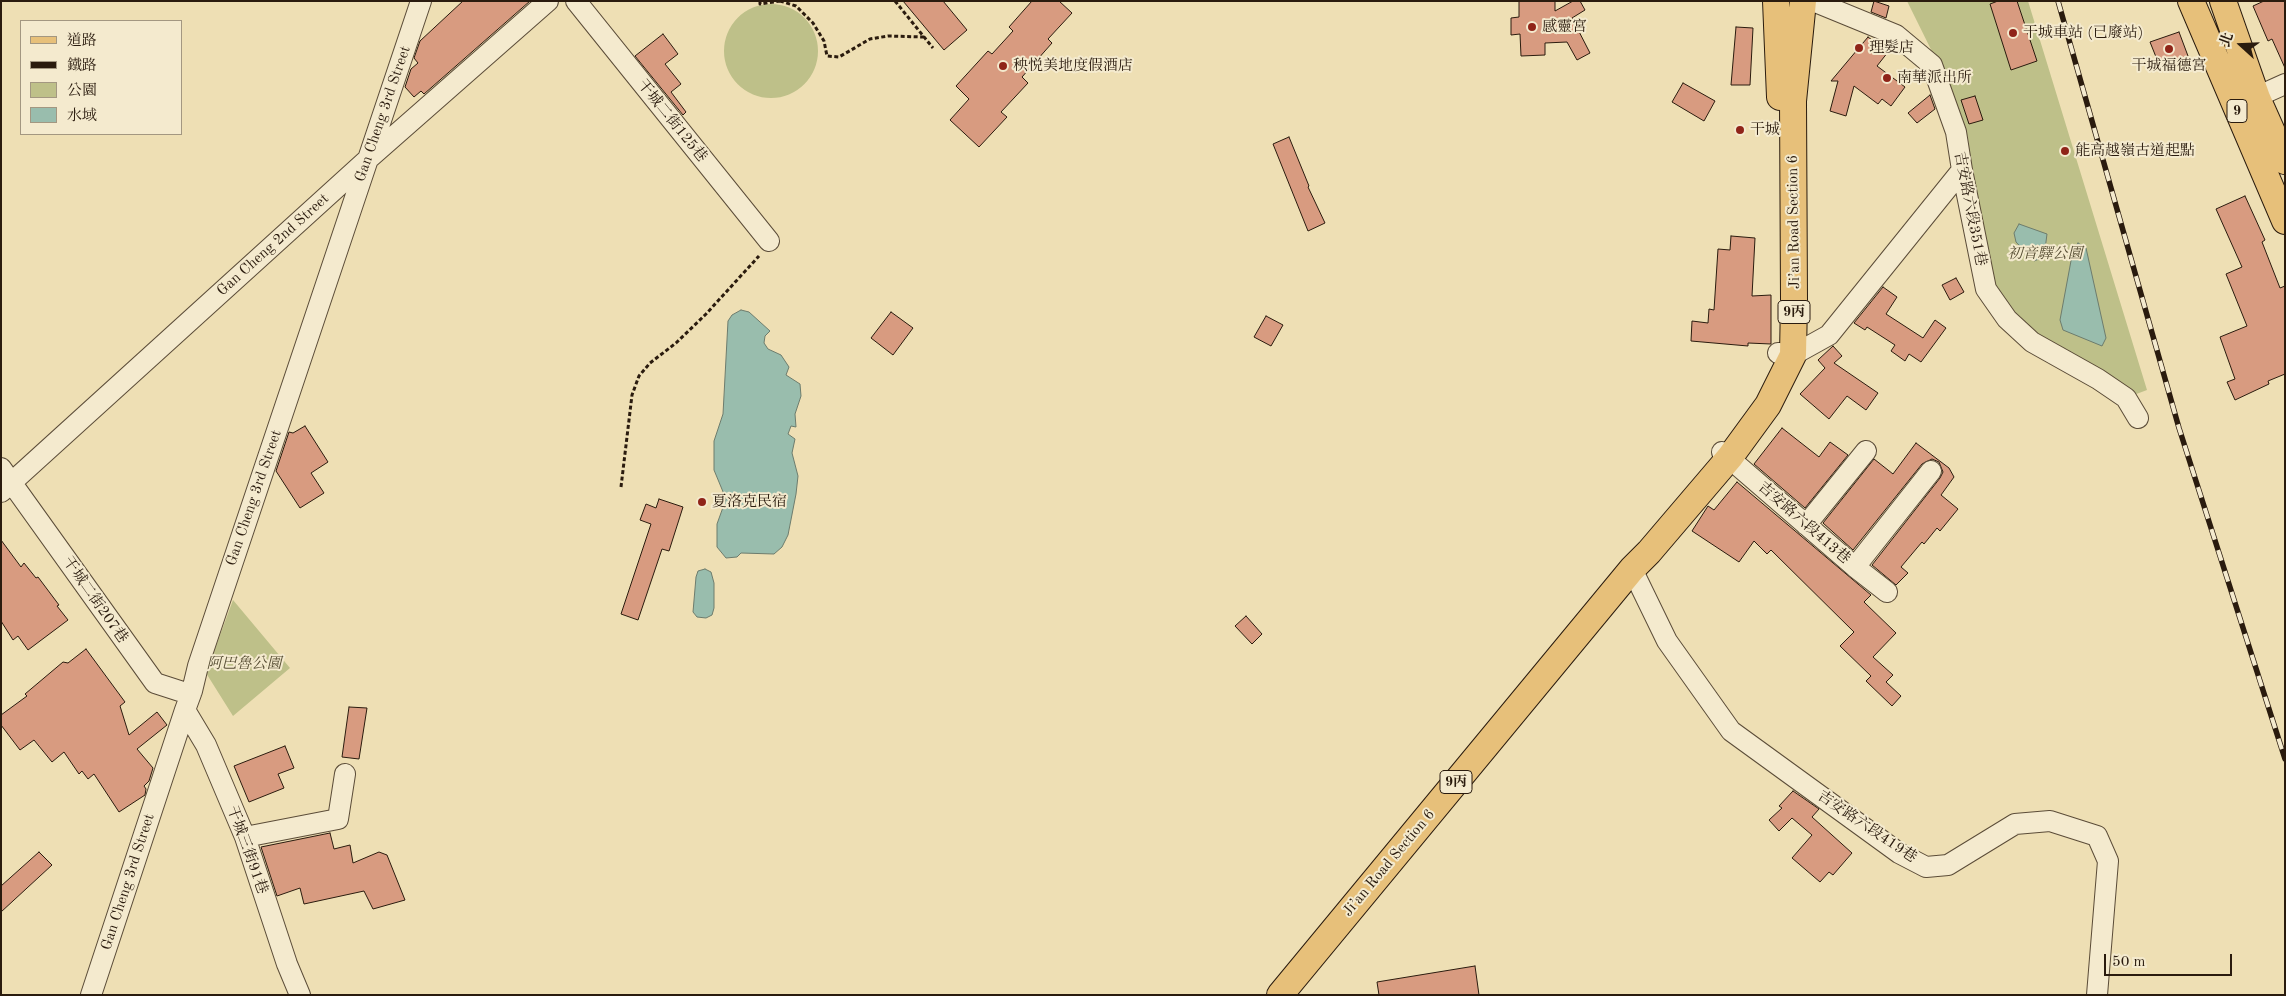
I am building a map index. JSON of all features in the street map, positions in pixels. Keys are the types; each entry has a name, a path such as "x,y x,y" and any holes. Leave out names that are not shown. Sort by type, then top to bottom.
{"main road":[{"name":"Ji’an Road Section 6","path":"1776,1 1780,99 1785,354"},
{"name":"Ji’an Road Section 6","path":"1280,995 1632,569 1649,552 1726,454 1768,405 1785,354 1794,300 1793,101 1803,1"},
{"name":"9","path":"2191,1 2246,102 2285,161"},
{"name":"9","path":"2223,1 2246,102 2285,221"}],"street":[{"name":"Gan Cheng 3rd Street","path":"91,995 189,701 198,666 421,1"},
{"name":"Gan Cheng 2nd Street","path":"5,481 548,1"},
{"name":"干城二街125巷","path":"576,1 769,241"},
{"name":"吉安路六段351巷","path":"1813,1 1896,35 1932,65 1956,132 1986,289 2007,319 2032,342 2098,379 2126,398 2138,418"},
{"path":"2246,102 2285,84"},
{"path":"1785,354 1830,335 1962,170"},
{"path":"1806,525 1866,451"},
{"name":"吉安路六段413巷","path":"1726,454 1806,525 1887,592"},
{"path":"1855,567 1931,471"},
{"name":"干城二街207巷","path":"5,481 155,683 189,694 189,701"},
{"name":"吉安路六段419巷","path":"1632,569 1667,640 1732,731 1899,853 1926,867 1948,864 2015,824 2050,821 2097,836 2108,861 2097,995"},
{"name":"干城三街91巷","path":"189,701 245,837 284,954 300,995"},
{"path":"245,837 338,819 345,774"}],"path":[{"path":"760,1 760,4 780,1 796,6 813,23 824,41 827,56 839,57 870,39 888,36 924,37"},
{"path":"895,1 933,48"},
{"path":"621,487 632,395 639,376 650,363 676,343 706,314 761,254 769,241"}],"green space":[{"name":"初音驛公園","path":"1907,1 2028,1 2147,390 2131,396 2042,337 2016,314 1994,288 1971,187 1968,138 1953,94"},
{"path":"771,4 789,8 804,18 814,33 818,51 814,69 804,84 789,94 771,98 753,94 738,84 728,69 724,51 728,33 738,18 753,8"},
{"name":"阿巴魯公園","path":"233,600 290,668 233,716 206,673"}],"water":[{"path":"2019,224 2047,234 2044,257 2034,261 2016,242 2014,233"},
{"path":"2078,243 2086,248 2106,338 2102,346 2063,330 2060,320 2073,250"},
{"path":"741,310 749,312 770,331 765,336 764,343 768,349 781,355 789,367 786,375 800,384 801,396 795,414 796,427 791,426 788,434 795,439 792,453 798,476 788,535 782,547 774,554 741,553 737,557 726,558 717,547 717,524 726,499 714,470 714,441 723,414 728,321 732,315"},
{"path":"705,569 711,572 714,583 714,608 712,615 706,618 697,617 693,612 696,577 698,571"}],"building":[{"path":"463,1 530,1 424,94 421,91 414,97 405,87 411,69 418,63 414,58 420,41"},
{"path":"903,1 943,1 967,30 944,50"},
{"name":"秧悦美地度假酒店","path":"1032,1 1059,1 1072,13 1048,39 1052,43 1022,77 1028,83 1001,112 1007,117 979,147 950,120 969,99 956,86 988,51 992,54 1013,31 1009,27"},
{"path":"1519,1 1555,1 1555,11 1573,1 1580,1 1585,10 1572,18 1590,53 1577,60 1567,42 1545,43 1545,55 1521,56 1520,34 1511,35 1511,18 1519,17"},
{"path":"1874,1 1889,6 1886,18 1871,12"},
{"name":"干城車站 (已廢站)","path":"1998,1 2017,1 2037,61 2011,70 1990,4"},
{"path":"2264,1 2285,1 2285,68 2272,39 2268,41 2253,6"},
{"path":"1736,27 1753,28 1750,85 1731,85"},
{"name":"干城福德宮","path":"2179,32 2188,56 2160,67 2150,42"},
{"path":"663,34 678,54 665,64 681,84 671,92 686,112 683,115 635,56"},
{"path":"1868,37 1888,52 1877,66 1905,87 1891,106 1882,99 1878,104 1854,86 1846,116 1830,111 1838,81 1831,81"},
{"path":"1683,83 1715,101 1704,121 1672,102"},
{"path":"1930,95 1935,109 1917,123 1908,113"},
{"path":"1975,96 1983,120 1969,124 1961,100"},
{"path":"1289,137 1308,187 1325,223 1308,231 1273,144"},
{"path":"2245,196 2265,240 2262,242 2280,288 2285,286 2285,374 2268,381 2269,384 2235,400 2227,382 2235,379 2220,337 2247,326 2226,274 2242,267 2216,209"},
{"path":"1731,236 1755,238 1752,296 1771,295 1771,344 1748,343 1748,346 1691,341 1692,321 1708,323 1709,309 1714,310 1718,249 1730,250"},
{"path":"1956,278 1964,292 1950,300 1942,285"},
{"path":"1883,287 1897,297 1886,314 1923,338 1935,320 1946,328 1921,362 1909,354 1905,361 1891,351 1895,345 1867,327 1865,330 1854,323"},
{"path":"891,312 913,328 893,355 871,338"},
{"path":"1266,316 1283,325 1271,346 1254,337"},
{"path":"1833,346 1842,356 1834,363 1878,393 1866,410 1847,396 1829,419 1800,394 1825,368 1818,360"},
{"path":"305,426 328,462 311,473 324,493 300,508 276,471 289,432 293,433"},
{"path":"1782,428 1819,457 1830,442 1848,455 1805,508 1754,464"},
{"path":"1916,443 1949,468 1954,477 1941,495 1958,509 1940,531 1937,528 1924,544 1922,542 1901,567 1908,573 1896,585 1872,565 1940,478 1943,472 1939,462 1932,459 1922,464 1853,550 1823,523 1874,459 1893,474"},
{"path":"1737,482 1871,595 1864,602 1896,633 1873,657 1893,675 1886,682 1901,696 1892,706 1866,681 1871,676 1840,646 1854,632 1771,550 1767,554 1754,541 1739,562 1692,531 1708,506 1714,510"},
{"name":"夏洛克民宿","path":"659,499 683,507 669,551 662,549 638,620 621,614 651,524 640,520 646,504 656,508"},
{"path":"1,540 21,567 24,563 36,578 38,577 68,620 28,650 18,636 13,640 1,621"},
{"path":"1246,616 1262,634 1252,644 1235,626"},
{"path":"86,649 125,702 120,706 129,735 157,712 167,725 137,749 153,768 149,781 144,786 146,789 145,795 119,812 94,774 88,779 82,771 79,774 64,752 52,762 34,740 20,750 1,725 1,715 27,696 25,694 63,662 68,663"},
{"path":"349,707 367,708 359,759 342,757"},
{"path":"285,746 294,768 278,774 284,788 249,802 234,766"},
{"path":"1793,791 1819,809 1812,817 1852,853 1833,875 1829,872 1820,882 1792,858 1812,835 1792,818 1779,831 1769,820 1782,808 1779,806"},
{"path":"330,833 334,849 350,845 353,863 379,852 387,855 405,900 373,909 364,891 304,904 300,888 277,896 261,847"},
{"path":"39,852 52,865 1,912 1,886"},
{"path":"1475,966 1479,995 1379,995 1377,982"}],"railway":[{"path":"2058,1 2179,428 2285,759"}],"place":[{"name":"感靈宮","path":"1532,27"},
{"name":"干城車站 (已廢站)","path":"2013,33"},
{"name":"理髮店","path":"1859,48"},
{"name":"干城福德宮","path":"2169,49"},
{"name":"秧悦美地度假酒店","path":"1003,66"},
{"name":"南華派出所","path":"1887,78"},
{"name":"干城","path":"1740,130"},
{"name":"能高越嶺古道起點","path":"2065,151"},
{"name":"夏洛克民宿","path":"702,502"}]}
